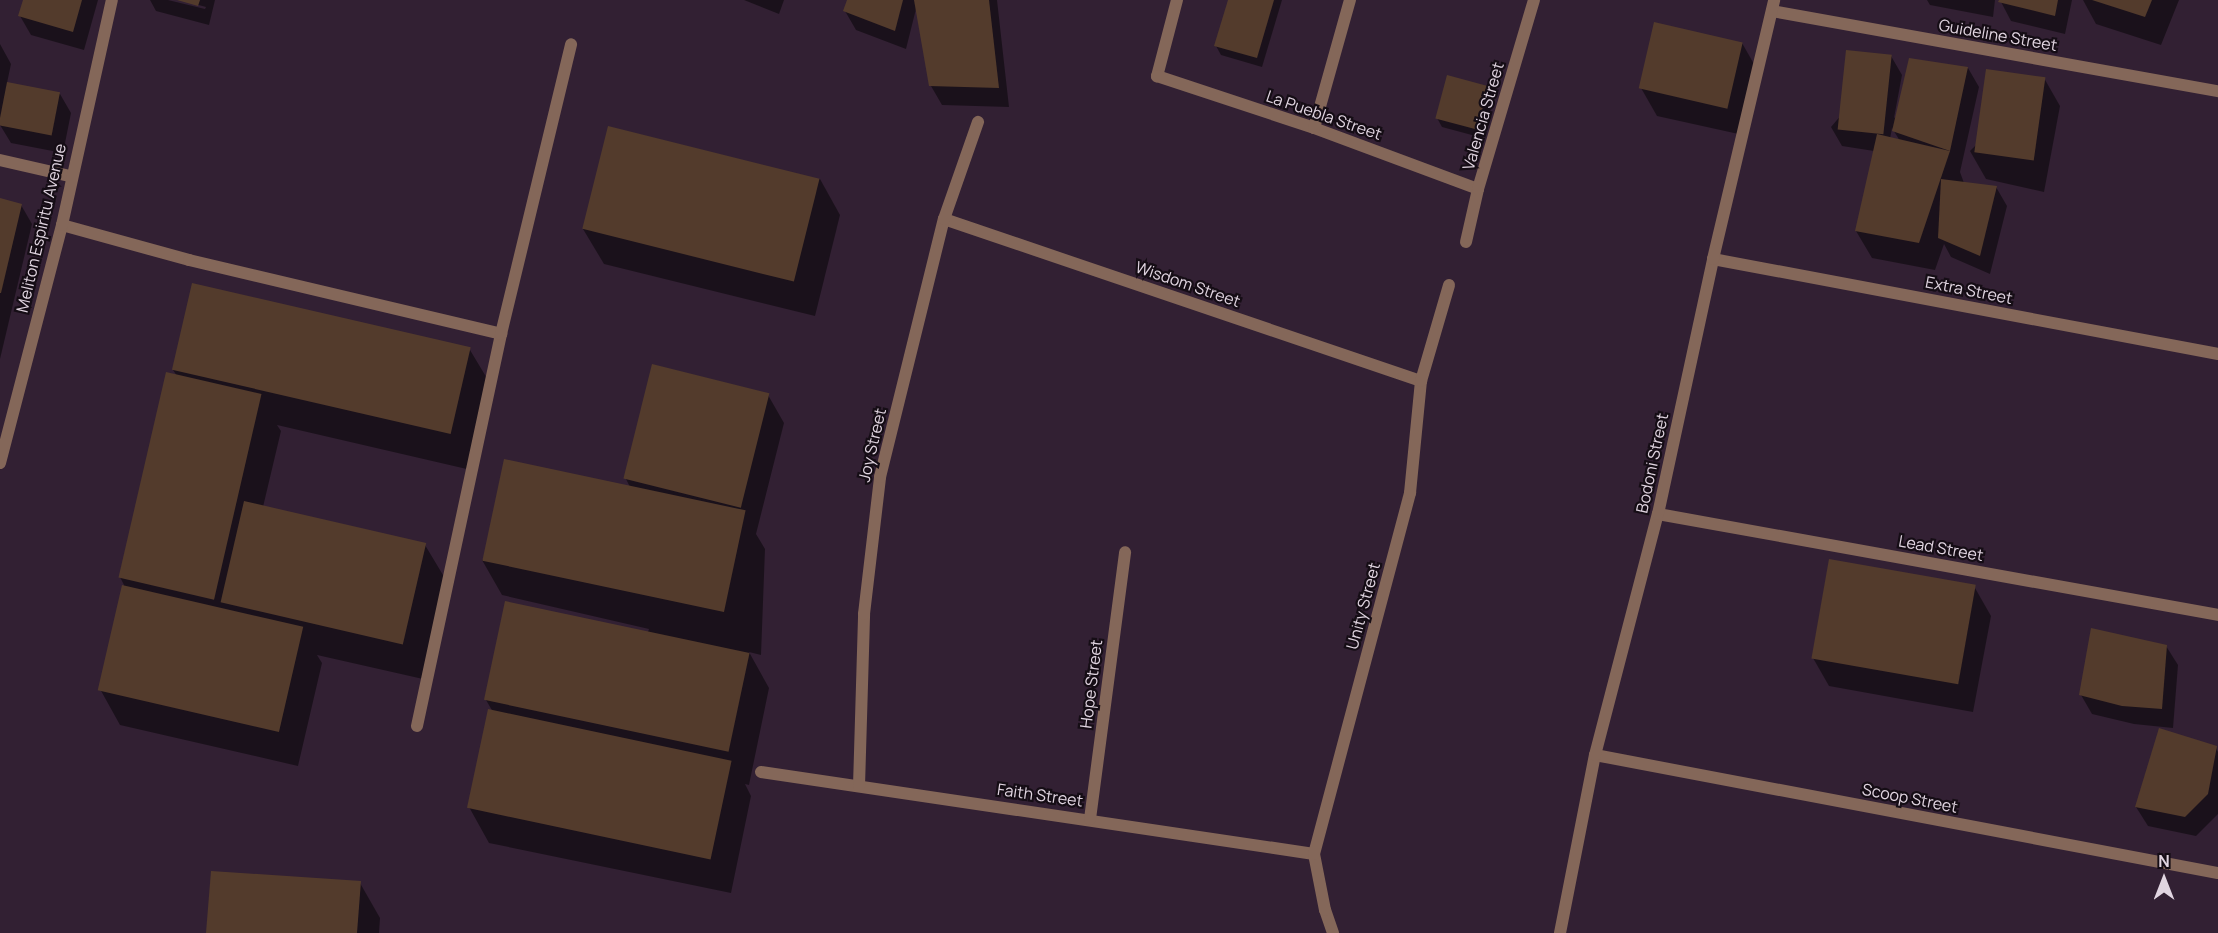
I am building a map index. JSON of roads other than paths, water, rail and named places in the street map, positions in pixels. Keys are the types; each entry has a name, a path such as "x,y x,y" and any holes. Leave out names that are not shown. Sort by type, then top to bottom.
{"street":[{"name":"Meliton Espiritu Avenue","path":"0,463 62,225 70,176 112,0"},
{"name":"La Puebla Street","path":"1177,0 1156,76 1314,128 1478,189"},
{"path":"1314,128 1350,0"},
{"name":"Valencia Street","path":"1466,242 1478,189 1534,0"},
{"name":"Guideline Street","path":"1773,6 2218,91"},
{"name":"Bodoni Street","path":"1560,933 1595,755 1658,514 1713,259 1773,6"},
{"path":"417,726 501,334 571,44"},
{"name":"Joy Street","path":"859,786 864,614 880,477 944,219 978,122"},
{"path":"0,160 70,176"},
{"name":"Wisdom Street","path":"944,219 1421,381"},
{"path":"62,225 189,260 501,334"},
{"name":"Extra Street","path":"1713,259 2218,354"},
{"name":"Unity Street","path":"1333,933 1324,910 1314,854 1410,493 1421,381 1449,285"},
{"path":"0,409 13,412"},
{"name":"Lead Street","path":"1658,514 2218,615"},
{"name":"Hope Street","path":"1090,819 1125,552"},
{"name":"Scoop Street","path":"1595,755 2218,873"},
{"name":"Faith Street","path":"761,772 1314,854"}]}
